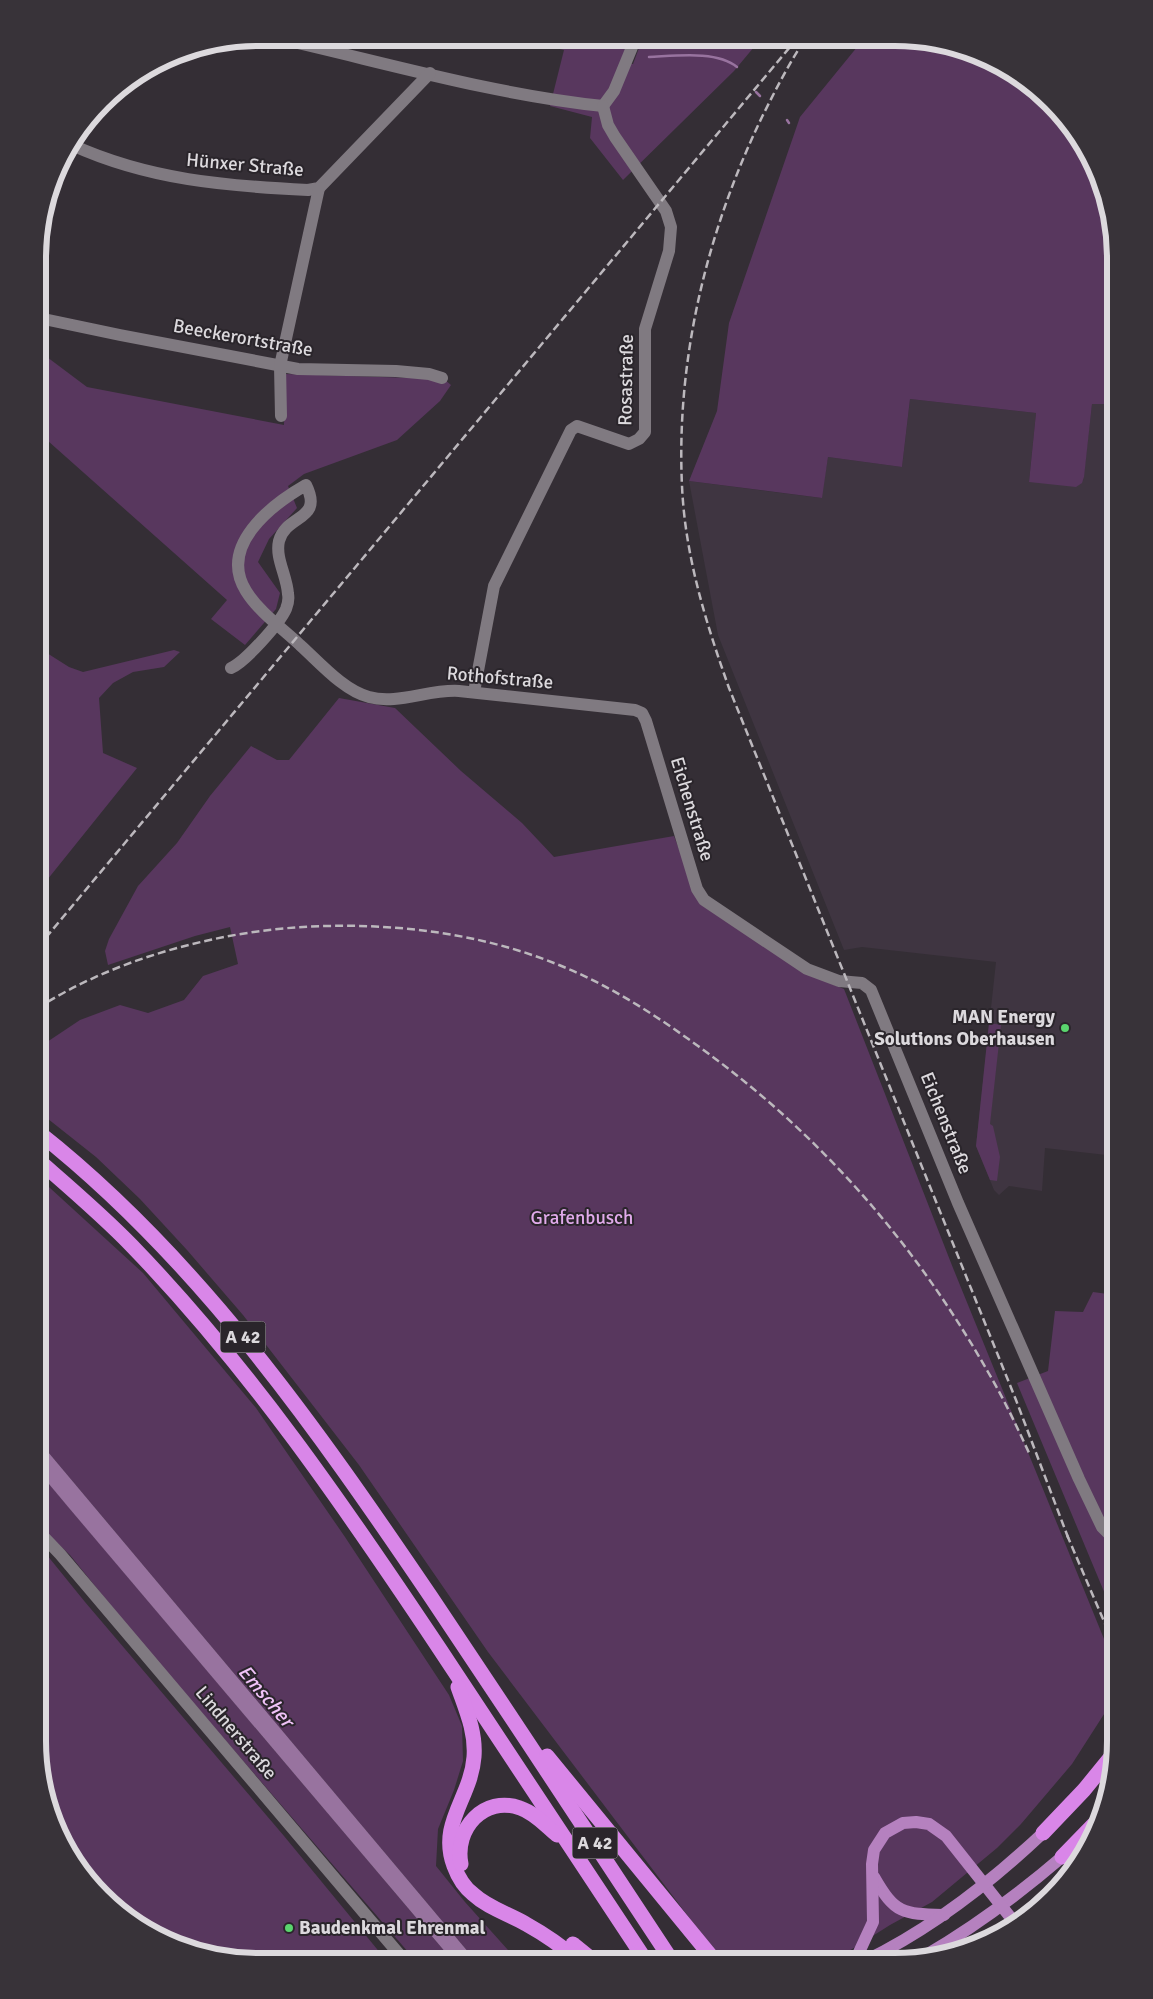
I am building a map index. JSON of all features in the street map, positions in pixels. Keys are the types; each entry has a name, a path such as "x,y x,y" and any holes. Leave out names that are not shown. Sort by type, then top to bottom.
{"highway":[{"name":"A 42","path":"46,1139 98,1183 144,1227 208,1296 252,1348 336,1458 516,1724 667,1953"},
{"name":"A 42","path":"46,1167 130,1244 198,1318 234,1361 314,1465 641,1953"},
{"path":"451,1667 471,1724 474,1747 473,1764 469,1780 455,1812 450,1831 450,1851 455,1870 466,1887 480,1900 527,1924 568,1953"},
{"path":"516,1724 556,1766 587,1803 707,1953"},
{"path":"1043,1833 1084,1790 1105,1764"},
{"path":"571,1848 533,1814 520,1808 506,1805 492,1807 473,1818 462,1836 459,1850 464,1871 472,1883 483,1893 549,1928 584,1953"},
{"path":"1062,1857 1086,1833"}],"main road":[{"path":"859,1953 873,1922 872,1864 874,1850 885,1833 902,1823 916,1822 929,1824 951,1841 1011,1918"},
{"path":"880,1953 944,1915 997,1874 1043,1833"},
{"path":"937,1949 1012,1898 1062,1857"},
{"path":"873,1874 888,1899 901,1910 918,1914 944,1915"},
{"path":"945,1947 948,1942"}],"street":[{"path":"311,46 572,103 603,106 614,91 633,46"},
{"name":"Hünxer Straße","path":"78,147 157,174 226,185 308,190 319,188 430,73"},
{"name":"Rosastraße","path":"474,692 494,586 571,430 577,426 629,444 639,439 645,432 646,321 669,251 671,227 666,211 608,125 603,106"},
{"path":"281,416 280,366 319,188"},
{"name":"Beeckerortstraße","path":"46,319 298,369 396,371 429,374 442,378"},
{"name":"Rothofstraße","path":"231,668 242,662 253,651 286,609 288,594 279,554 279,543 284,532 310,506 312,499 306,485 286,496 266,513 250,532 241,551 238,565 242,582 251,598 265,612 323,665 352,690 371,698 389,699 440,690 474,692 635,710 642,713"},
{"name":"Eichenstraße","path":"642,713 646,720 697,889 704,900 807,969 840,981 862,983 870,990 958,1203 1083,1487 1102,1526 1107,1531"},
{"name":"Lindnerstraße","path":"46,1539 398,1953"}],"shaded area":[{"name":"MAN Energy Solutions Oberhausen","path":"910,399 1036,413 1029,482 1083,481 1092,404 1105,404 1107,407 1107,1155 1045,1148 1042,1191 1009,1186 999,1195 994,1190 976,1146 996,962 862,947 844,950 718,635 689,481 821,498 828,457 902,467"},
{"path":"46,1450 469,1953 446,1953 46,1481"}],"green space":[{"path":"547,46 627,46 620,63 633,64 640,46 755,46 734,71 623,180 590,138 592,117 550,106 564,50"},
{"path":"858,46 895,46 936,50 976,62 1024,90 1045,108 1063,129 1091,177 1100,203 1107,258 1107,407 1105,404 1092,404 1082,483 1076,487 1029,482 1036,413 910,399 902,467 828,457 822,498 689,481 717,411 729,323 800,117"},
{"path":"46,356 87,387 284,425 285,374 444,379 451,385 440,401 397,440 304,474 288,486 297,508 269,539 258,562 280,593 276,609 245,645 211,619 227,600 46,439"},
{"path":"174,650 180,652 164,667 133,672 113,683 99,698 103,753 137,768 46,881 46,652 69,667 83,672"},
{"name":"Grafenbusch","path":"339,698 395,708 461,771 522,823 554,857 674,836 700,904 806,973 844,989 953,1268 1107,1646 1107,1709 1072,1764 1021,1824 997,1848 932,1902 890,1925 846,1953 716,1953 488,1652 359,1465 243,1315 140,1199 96,1157 46,1117 46,1043 80,1020 120,1005 148,1013 184,1000 203,976 238,964 230,927 195,936 108,965 105,951 109,939 138,886 177,843 210,796 251,746 277,760 289,760"},
{"path":"989,1023 1001,1025 990,1124 993,1126 1000,1157 997,1181 990,1180 976,1146"},
{"path":"46,1184 143,1273 256,1408 345,1537 449,1695 462,1726 463,1761 454,1790 438,1829 436,1866 511,1953 469,1953 46,1450"},
{"path":"1093,1292 1107,1294 1107,1599 1017,1383 1048,1371 1055,1311 1083,1312"},
{"path":"46,1480 446,1953 409,1953 138,1639 70,1555 46,1532"},
{"path":"46,1554 85,1602 284,1836 380,1953 258,1953 203,1946 165,1931 129,1909 108,1891 90,1870 62,1822 53,1796 48,1768 46,1741"},
{"path":"1051,1884 1024,1909 1000,1925"}],"waterway":[{"path":"649,57 707,56 729,62 737,67"},
{"path":"756,92 760,96"}],"railway":[{"path":"46,937 791,46"},
{"path":"801,46 762,117 743,160 725,205 699,297 690,343 681,438 682,486 687,538 698,589 712,639 729,688 1016,1400 1069,1540"},
{"path":"46,1003 98,976 165,951 235,935 303,927 368,926 400,928 465,937 497,944 578,973 631,1001 665,1023 742,1080 784,1115 861,1193 896,1235 959,1324 994,1382 1030,1455"},
{"path":"1067,1535 1107,1628"}],"place":[{"name":"MAN Energy Solutions Oberhausen","path":"1065,1028"},
{"name":"Baudenkmal Ehrenmal","path":"289,1928"}],"water label":[{"name":"Emscher","path":"266,1696"}]}
